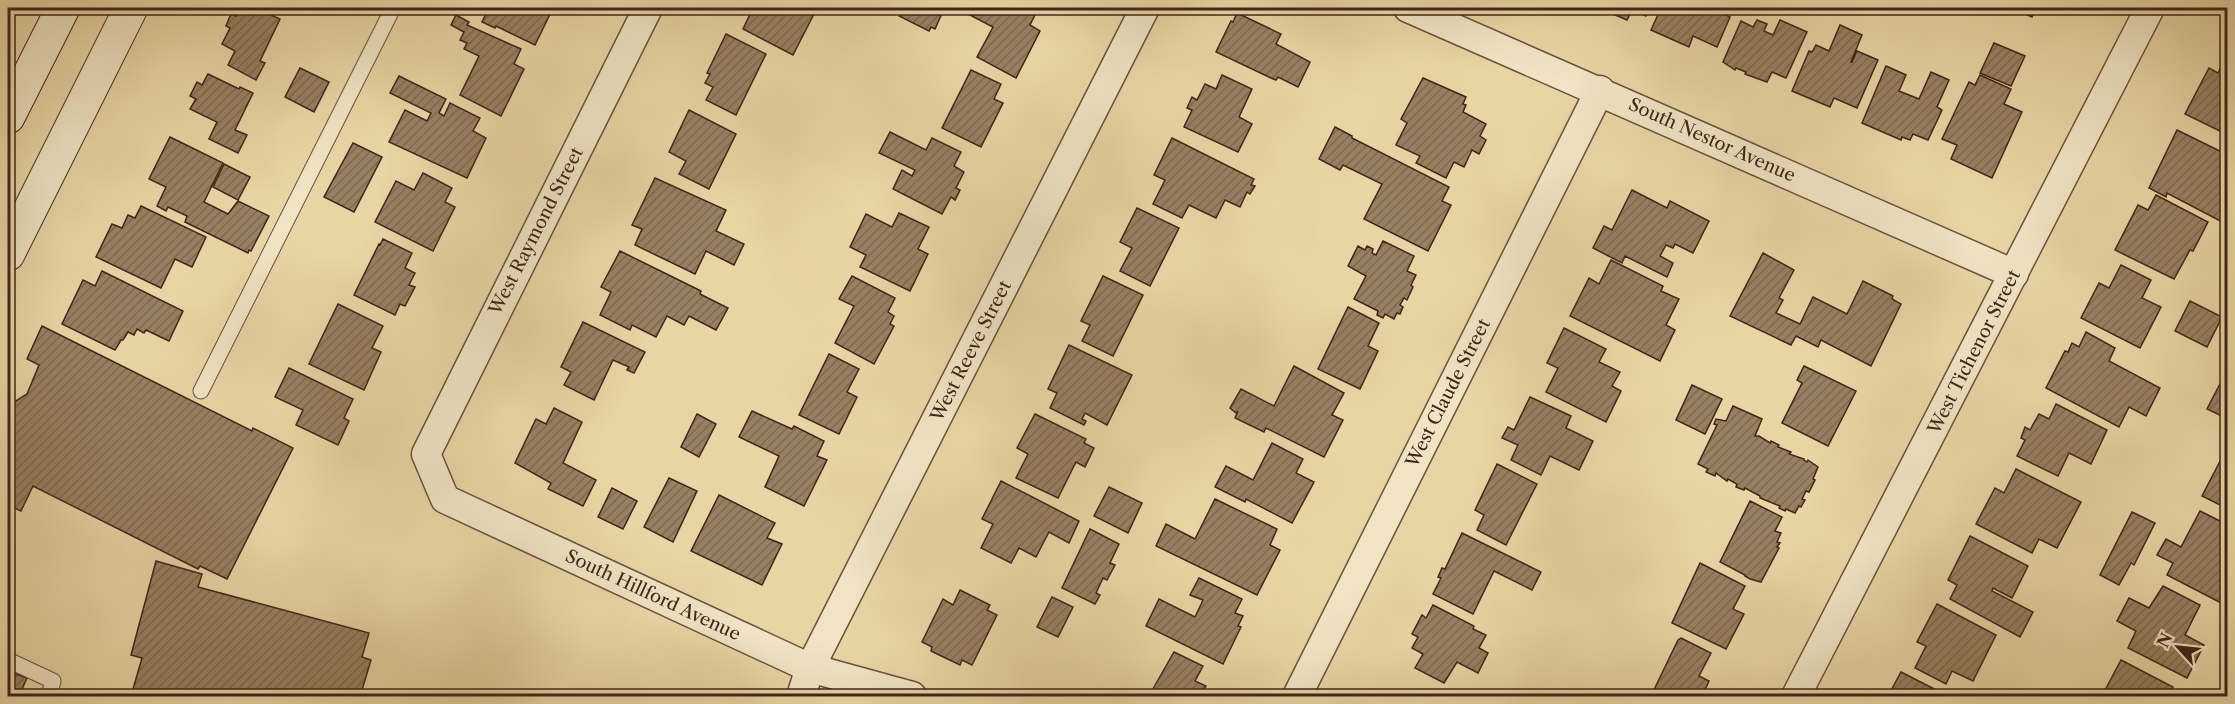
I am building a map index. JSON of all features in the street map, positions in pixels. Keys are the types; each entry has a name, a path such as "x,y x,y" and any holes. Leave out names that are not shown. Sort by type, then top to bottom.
{"main road":[{"path":"8,117 63,8"},
{"path":"8,254 131,8"}],"street":[{"name":"West Raymond Street","path":"426,454 648,8"},
{"name":"West Reeve Street","path":"801,696 810,668 1145,8"},
{"name":"South Nestor Avenue","path":"1408,8 1600,90 2014,274"},
{"name":"West Tichenor Street","path":"1796,696 2150,8"},
{"name":"West Claude Street","path":"1297,696 1600,90"},
{"name":"South Hillford Avenue","path":"426,454 445,499 810,668 912,696"}],"lane":[{"path":"201,391 393,8"},
{"path":"8,660 53,681 48,696"}],"building":[{"path":"240,8 256,8 280,19 260,61 265,63 256,80 228,65 235,51 222,44 230,28 226,26 231,14 236,16"},
{"path":"489,8 553,8 535,45 496,26 495,28 482,22"},
{"path":"753,8 817,8 793,55 743,29"},
{"path":"903,8 941,8 943,11 935,29 931,27 929,31 899,16"},
{"path":"972,8 1030,8 1037,11 1030,25 1040,31 1016,78 977,57 993,27 968,14"},
{"path":"1599,8 1650,8 1646,16 1632,10 1627,20"},
{"path":"1661,8 1712,8 1730,17 1717,47 1693,36 1689,47 1651,30"},
{"path":"2012,8 2036,8 2032,17"},
{"path":"1237,13 1281,34 1276,44 1310,62 1298,87 1278,77 1276,80 1271,78 1216,52"},
{"path":"456,15 469,22 467,25 521,49 514,64 524,69 501,116 460,95 479,56 464,49 467,43 460,40 464,32 451,25"},
{"path":"1757,20 1767,24 1764,31 1773,35 1780,20 1807,32 1786,78 1772,72 1767,82 1736,68 1735,70 1723,62 1741,21 1753,27"},
{"path":"1840,25 1862,35 1851,62 1857,51 1878,60 1857,108 1834,98 1830,107 1792,91 1809,51 1812,52 1816,45 1829,51"},
{"path":"726,34 766,54 736,115 706,100 713,87 705,83 710,74 707,73"},
{"path":"1994,43 2025,56 2011,86 1980,73"},
{"path":"2225,59 2228,60 2228,135 2185,114 2209,68 2218,73"},
{"path":"1886,66 1906,75 1899,91 1919,99 1931,72 1949,80 1937,107 1942,110 1928,140 1913,134 1910,140 1902,137 1901,140 1862,123"},
{"path":"300,68 329,82 314,112 285,97"},
{"path":"971,70 1001,84 994,99 1003,103 981,147 942,128"},
{"path":"208,74 253,93 235,130 247,135 238,153 209,139 217,122 190,109 196,99 190,96 197,82 202,85"},
{"path":"1222,75 1252,89 1239,117 1252,124 1238,152 1184,127 1192,110 1187,108 1192,97 1197,100 1205,84 1216,89"},
{"path":"1980,75 2011,89 2004,104 2022,112 1992,178 1951,159 1957,145 1942,139 1969,82 1975,85"},
{"path":"399,76 446,99 439,113 444,116 450,103 480,118 473,131 486,138 467,178 389,142 405,110 427,121 431,113 390,93"},
{"path":"1423,78 1466,97 1463,112 1486,124 1480,136 1486,140 1479,154 1472,150 1464,167 1454,162 1446,178 1416,163 1420,156 1396,145 1407,123 1401,119"},
{"path":"689,110 736,134 709,189 679,174 686,161 669,152"},
{"path":"1335,127 1352,138 1449,187 1442,201 1451,205 1428,251 1364,219 1382,184 1343,165 1340,170 1319,159"},
{"path":"2177,130 2228,155 2228,225 2167,193 2166,197 2149,188"},
{"path":"890,132 926,150 932,138 961,152 954,166 964,172 956,188 960,190 955,200 951,197 942,214 893,189 902,170 912,176 915,170 879,153"},
{"path":"170,137 223,163 204,202 228,214 238,201 269,216 251,251 249,250 248,253 185,222 187,216 168,207 166,211 157,206 166,187 149,179"},
{"path":"1172,138 1254,179 1251,185 1255,186 1250,194 1247,192 1240,207 1225,200 1216,218 1189,205 1182,218 1153,204 1165,180 1154,175"},
{"path":"353,143 382,157 354,212 324,197"},
{"path":"224,164 250,177 238,200 213,187"},
{"path":"423,173 452,188 445,202 455,207 433,251 375,222 396,181 414,190"},
{"path":"655,178 726,210 716,231 744,244 734,265 706,251 695,274 635,245 642,229 632,225"},
{"path":"1632,190 1667,208 1670,201 1709,221 1693,253 1675,244 1673,248 1666,245 1660,256 1673,263 1667,277 1625,256 1622,263 1593,248 1604,226 1612,230"},
{"path":"2156,195 2208,222 2193,251 2190,250 2174,279 2115,250 2138,205 2148,210"},
{"path":"141,206 206,237 192,267 175,259 161,288 96,257 112,224 122,228 128,215 135,218"},
{"path":"1137,208 1179,228 1150,286 1120,271 1132,248 1120,242"},
{"path":"899,213 929,227 918,249 928,254 910,291 860,267 866,255 850,247 866,214 892,227"},
{"path":"383,239 412,253 405,268 415,273 409,285 415,287 405,306 400,304 395,315 354,295"},
{"path":"1383,241 1414,256 1407,271 1416,275 1411,285 1413,287 1407,300 1404,298 1400,305 1403,307 1400,314 1397,313 1394,319 1385,314 1383,318 1377,315 1378,311 1354,299 1366,276 1348,266 1358,246 1365,250 1367,246 1373,249 1372,253 1376,255"},
{"path":"620,251 701,291 700,294 728,308 716,330 689,316 684,325 667,316 656,337 632,325 630,330 600,315 611,292 601,287"},
{"path":"1763,253 1794,270 1779,298 1783,300 1776,313 1800,324 1813,297 1847,314 1863,281 1893,296 1892,299 1901,304 1871,366 1821,340 1818,347 1796,336 1791,345 1730,316"},
{"path":"1611,260 1663,286 1661,291 1679,299 1666,325 1675,330 1660,361 1570,316 1589,278 1599,284"},
{"path":"2121,265 2151,280 2142,298 2161,307 2140,348 2081,318 2099,283 2109,288"},
{"path":"102,271 183,311 169,341 146,330 144,333 137,329 134,335 128,332 115,350 62,324 83,280 95,286"},
{"path":"852,276 895,298 888,312 894,316 890,324 894,326 874,364 835,343 854,306 839,299"},
{"path":"1103,276 1143,295 1113,356 1082,341 1090,325 1081,321"},
{"path":"2190,301 2222,317 2207,347 2175,331"},
{"path":"338,304 383,326 372,348 381,352 364,390 309,364"},
{"path":"1348,307 1379,323 1368,346 1378,351 1360,389 1318,369"},
{"path":"583,322 645,352 634,373 627,370 629,367 613,360 594,400 564,385 571,372 561,367"},
{"path":"42,326 252,431 253,428 293,448 227,579 200,566 198,569 33,486 21,511 8,505 8,406 27,394 39,365 27,359"},
{"path":"1564,328 1606,349 1599,362 1620,372 1612,386 1621,391 1606,422 1546,392 1558,368 1547,363"},
{"path":"2086,332 2115,348 2109,361 2160,388 2146,416 2129,407 2119,427 2046,388 2065,351 2068,352 2072,343 2079,347"},
{"path":"1069,345 1132,375 1107,425 1085,413 1082,419 1086,421 1084,425 1050,408 1057,393 1048,389"},
{"path":"829,354 859,369 847,392 857,397 839,434 799,415"},
{"path":"1294,366 1344,393 1332,415 1343,420 1324,457 1266,428 1264,432 1235,418 1238,411 1236,413 1230,408 1241,389 1274,406"},
{"path":"1804,366 1856,391 1828,446 1782,423 1802,383 1797,380"},
{"path":"289,368 353,399 344,418 349,421 338,445 296,425 303,410 275,397"},
{"path":"2222,380 2228,383 2228,419 2207,409"},
{"path":"1692,385 1722,399 1705,434 1676,420"},
{"path":"1530,397 1571,416 1566,428 1593,441 1579,470 1550,456 1541,475 1511,460 1518,445 1502,438 1508,427 1514,430"},
{"path":"2056,404 2107,430 2091,464 2069,453 2058,476 2017,456 2025,440 2021,438 2025,427 2030,430 2039,414 2049,419"},
{"path":"1733,406 1762,419 1755,436 1770,443 1771,441 1779,445 1778,447 1791,452 1789,454 1807,462 1808,460 1818,467 1809,492 1806,491 1802,499 1805,500 1795,513 1779,508 1780,506 1760,498 1745,488 1744,490 1736,487 1737,484 1728,479 1727,481 1716,473 1715,476 1706,472 1708,469 1698,464 1717,425 1714,424 1716,419 1726,421"},
{"path":"554,408 582,422 563,463 596,480 583,506 548,489 551,483 515,463 536,419 546,424"},
{"path":"752,411 792,429 794,426 824,441 817,456 827,460 804,506 765,487 779,456 739,437"},
{"path":"697,414 716,424 699,457 681,447"},
{"path":"1035,414 1086,439 1084,443 1094,448 1085,467 1076,462 1058,498 1016,478 1028,454 1017,448"},
{"path":"1272,443 1303,459 1296,473 1314,482 1292,523 1246,499 1245,502 1215,487 1226,466 1253,480"},
{"path":"2228,446 2228,509 2202,496"},
{"path":"1497,464 1537,484 1506,545 1477,530 1484,515 1475,510"},
{"path":"2016,469 2081,502 2057,548 2039,539 2032,553 1976,524 1995,488 2004,493"},
{"path":"669,478 697,491 673,542 644,527"},
{"path":"1001,481 1079,521 1069,543 1049,532 1036,557 1019,548 1011,563 981,548 993,524 982,519"},
{"path":"1109,487 1142,503 1128,533 1094,516"},
{"path":"612,488 637,501 623,529 598,517"},
{"path":"719,495 775,523 767,538 782,544 762,585 691,551"},
{"path":"1215,499 1277,529 1270,545 1280,550 1257,595 1156,546 1166,524 1195,539"},
{"path":"1750,501 1782,517 1775,531 1781,533 1777,542 1780,543 1777,547 1779,548 1761,582 1750,579 1720,562"},
{"path":"2200,511 2228,525 2228,574 2225,580 2228,581 2228,595 2223,604 2167,575 2173,563 2157,555 2166,539 2181,547"},
{"path":"2132,512 2155,523 2134,565 2131,563 2119,585 2100,575"},
{"path":"1090,529 1119,544 1110,563 1115,565 1107,580 1103,578 1096,593 1100,595 1095,604 1062,588"},
{"path":"1462,533 1541,572 1532,590 1494,571 1473,614 1433,594 1441,578 1438,577 1442,568 1445,569"},
{"path":"1970,536 2028,566 2012,598 1993,588 1992,591 2033,612 2020,637 1950,599 1957,585 1948,580"},
{"path":"156,561 202,574 198,587 369,633 362,657 371,660 362,690 385,696 131,696 142,658 131,655"},
{"path":"1700,563 1745,586 1733,609 1744,614 1726,649 1672,623"},
{"path":"1199,578 1242,599 1235,613 1243,616 1238,626 1241,627 1223,664 1146,626 1159,599 1195,617 1203,600 1190,595"},
{"path":"2163,586 2200,605 2185,635 2204,645 2187,678 2128,648 2136,631 2117,621 2129,598 2149,608"},
{"path":"960,590 990,605 987,610 997,615 972,665 962,660 960,665 931,651 932,647 922,642 943,599 953,605"},
{"path":"1052,597 1073,607 1058,637 1037,627"},
{"path":"1937,604 1996,635 1973,681 1952,671 1946,684 1915,668 1926,646 1917,642"},
{"path":"1433,605 1474,626 1473,629 1486,635 1479,648 1488,653 1478,673 1457,662 1444,683 1415,668 1423,654 1412,648 1418,637 1412,634 1422,615 1426,618"},
{"path":"1681,638 1711,653 1699,676 1709,681 1702,696 1651,696 1678,640"},
{"path":"1174,652 1203,666 1195,681 1206,686 1200,696 1149,696"},
{"path":"2121,660 2173,687 2168,696 2102,696"},
{"path":"8,671 27,678 19,696 8,696"},
{"path":"1901,672 1948,696 1888,696"}]}
